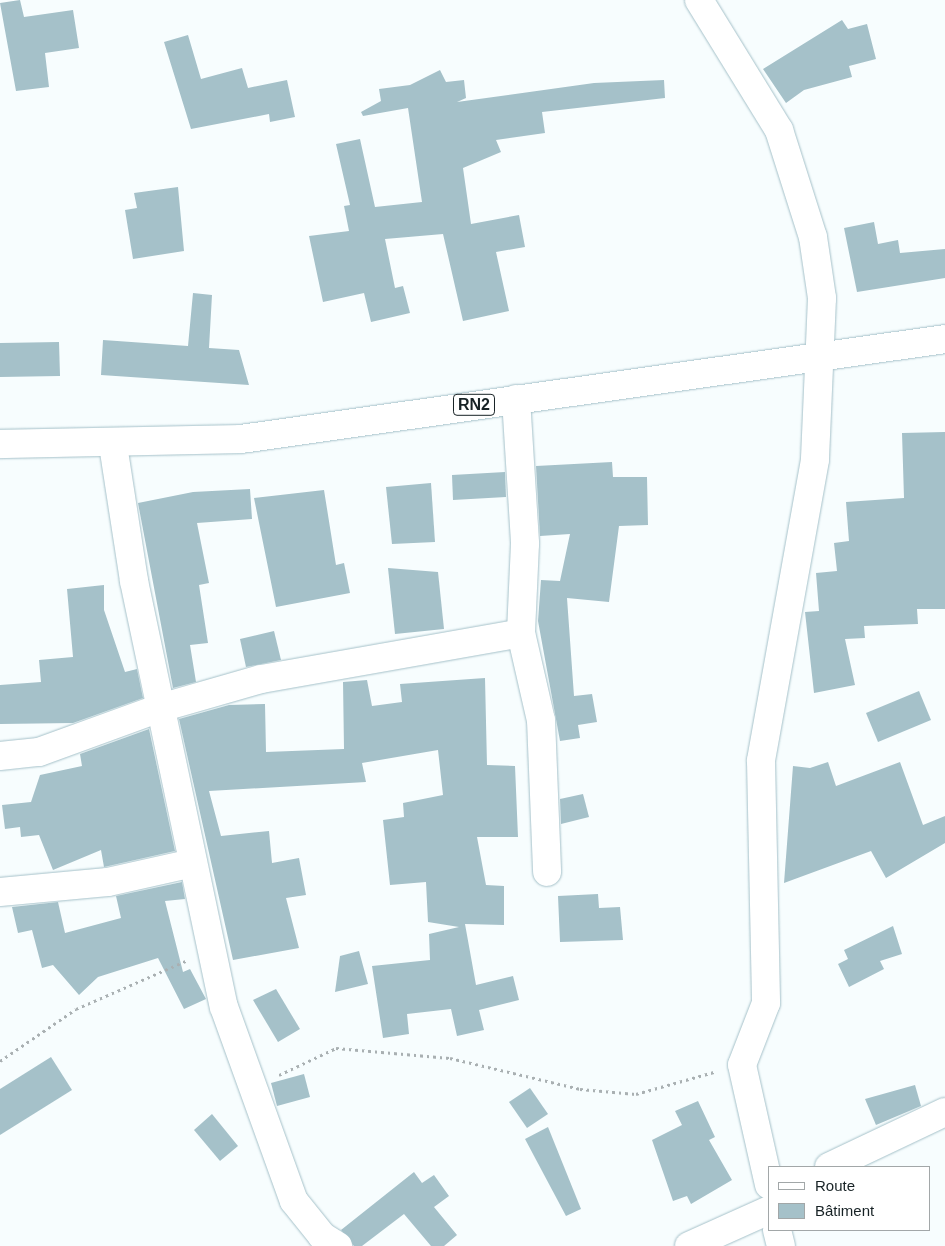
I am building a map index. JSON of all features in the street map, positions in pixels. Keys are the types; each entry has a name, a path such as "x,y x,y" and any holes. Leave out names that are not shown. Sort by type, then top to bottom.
{"main road":[{"path":"699,0 779,130 813,237 820,290 815,460 761,761 766,1004 742,1065 768,1181"},
{"name":"RN2","path":"0,444 113,445 241,439 818,355 945,339"},
{"path":"516,399 526,544 520,632 541,720 547,872"},
{"path":"113,445 134,581 224,1007 294,1201 322,1236 338,1246"},
{"path":"0,756 40,752 160,708 261,679 520,632"},
{"path":"0,892 108,882 193,863"},
{"path":"831,1166 945,1112"},
{"path":"689,1246 768,1210"},
{"path":"777,1231 781,1246"}],"path":[{"path":"0,1061 76,1009 212,950"},
{"path":"254,1087 336,1048 450,1058 580,1089 636,1094 742,1065"}],"building":[{"path":"20,0 24,17 73,10 79,48 45,53 49,87 16,91 0,3"},
{"path":"842,20 848,29 867,24 876,59 849,66 852,77 804,90 786,103 763,69"},
{"path":"188,35 201,79 242,68 248,88 287,80 295,117 270,122 269,114 191,129 164,42"},
{"path":"440,70 446,82 464,80 466,98 457,102 594,83 664,80 665,98 542,112 545,133 496,140 501,152 463,168 471,224 519,215 525,247 496,252 509,311 463,321 443,234 385,239 395,288 403,286 410,313 371,322 364,293 323,302 309,236 349,231 344,206 350,205 336,144 360,139 375,207 422,202 408,108 363,116 361,112 381,101 379,89 410,85"},
{"path":"178,187 184,251 133,259 125,210 137,208 134,193"},
{"path":"874,222 878,244 898,240 900,253 945,249 945,278 857,292 844,228"},
{"path":"193,293 212,295 209,348 239,350 249,385 101,375 103,340 188,346"},
{"path":"59,342 60,376 0,377 0,343"},
{"path":"945,432 945,609 917,609 918,624 864,626 865,638 845,639 855,685 814,693 805,612 819,611 816,573 837,571 834,543 849,541 846,502 904,498 902,433"},
{"path":"612,462 613,477 647,477 648,525 619,526 609,602 567,598 574,696 592,694 597,722 578,725 580,738 560,741 538,621 541,580 560,581 570,534 540,536 536,466"},
{"path":"505,472 506,497 453,500 452,475"},
{"path":"431,483 435,542 392,544 386,487"},
{"path":"250,489 252,519 197,523 209,583 199,585 208,643 190,645 196,682 173,688 138,503 193,492"},
{"path":"324,490 336,565 344,563 350,593 276,607 254,498"},
{"path":"388,568 438,572 444,629 395,634"},
{"path":"104,585 104,610 125,672 137,669 143,698 73,723 0,724 0,685 41,682 39,660 73,657 67,589"},
{"path":"274,631 281,660 246,667 240,639"},
{"path":"485,678 487,765 515,766 518,837 477,837 486,885 504,886 504,925 465,924 476,985 513,976 519,1000 479,1010 484,1030 457,1036 451,1009 407,1014 409,1034 383,1038 372,966 430,960 429,934 459,927 428,922 426,882 390,885 383,820 404,817 403,803 443,795 438,750 362,763 366,782 209,791 221,836 269,831 272,863 299,858 306,895 286,898 299,948 233,960 179,719 229,705 265,704 266,752 344,749 343,682 367,680 372,706 402,702 400,684"},
{"path":"919,691 931,720 878,742 866,713"},
{"path":"149,729 175,851 104,867 101,850 53,870 39,835 21,837 20,827 5,829 2,805 31,802 40,775 82,766 80,754"},
{"path":"828,762 836,786 900,762 923,825 945,816 945,843 886,878 871,851 784,883 793,766 810,768"},
{"path":"583,794 589,817 561,824 560,799"},
{"path":"182,882 185,899 165,901 183,972 190,969 206,999 184,1009 158,958 98,977 79,995 53,965 42,968 32,930 18,933 12,907 58,902 65,933 121,918 116,896"},
{"path":"598,894 599,908 620,907 623,940 560,942 558,896"},
{"path":"893,926 902,954 880,961 884,969 849,987 838,964 848,959 844,950"},
{"path":"359,951 368,984 335,992 340,956"},
{"path":"276,989 300,1029 278,1042 253,1000"},
{"path":"51,1057 72,1090 0,1135 0,1089"},
{"path":"304,1074 310,1097 277,1106 271,1083"},
{"path":"915,1085 921,1106 876,1125 865,1099"},
{"path":"530,1088 548,1114 527,1128 509,1102"},
{"path":"698,1101 715,1137 709,1140 732,1180 691,1204 687,1196 673,1201 652,1140 682,1125 675,1111"},
{"path":"212,1114 238,1146 220,1161 194,1130"},
{"path":"548,1127 581,1209 566,1216 525,1139"},
{"path":"414,1172 422,1183 434,1175 449,1196 434,1207 457,1235 444,1246 431,1246 404,1214 362,1246 354,1246 341,1230"}]}
